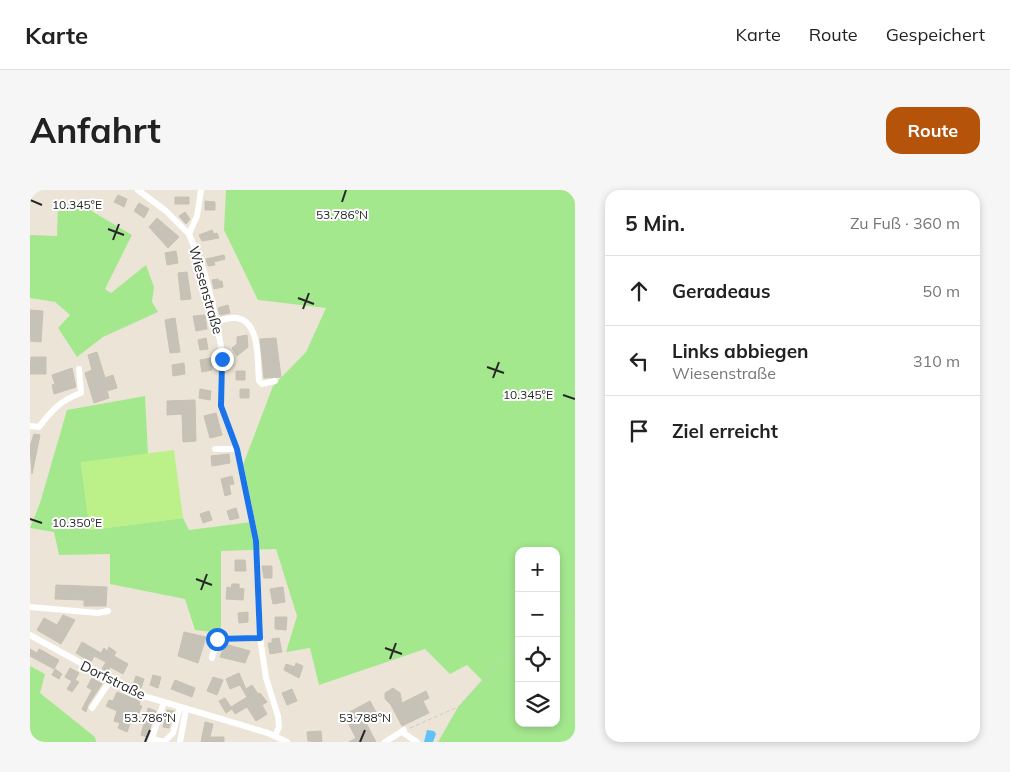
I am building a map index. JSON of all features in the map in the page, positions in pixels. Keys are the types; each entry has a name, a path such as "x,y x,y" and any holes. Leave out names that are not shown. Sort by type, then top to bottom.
{"street":[{"name":"Wiesenstraße","path":"138,190 166,210 189,234 204,271 217,321 221,346 221,406 237,449 256,541 260,638 266,678 278,716 279,727 275,736"},
{"path":"189,234 197,216 200,190"},
{"path":"217,321 235,317 246,321 254,330 259,381 262,384 275,381"},
{"path":"30,426 39,426 55,406 67,398 81,393 79,369"},
{"path":"215,449 237,449"},
{"path":"30,607 98,612 108,611"},
{"name":"Dorfstraße","path":"30,635 110,681 137,694 275,736 287,742"},
{"path":"212,658 217,639 260,638"},
{"path":"92,708 110,681"},
{"path":"164,702 151,741 164,742 172,735 183,708"},
{"path":"180,742 183,708"},
{"path":"385,742 403,731 417,742"}],"path":[{"path":"560,616 575,610"},
{"path":"403,731 458,707 515,646"}],"green space":[{"path":"226,190 575,190 575,742 438,742 458,707 482,680 467,665 450,674 425,649 319,685 310,648 286,652 297,616 276,549 221,551 221,633 195,630 185,599 110,584 110,554 59,555 54,532 30,528 40,503 67,410 145,396 148,454 81,463 90,530 183,518 189,530 252,522 243,465 273,386 306,352 326,308 258,300 224,230"},
{"path":"58,202 85,207 132,235 105,289 111,293 146,265 154,287 152,302 158,312 103,337 77,357 58,328 70,315 55,302 30,298 30,235 57,236"},
{"path":"174,450 183,518 90,530 81,462"},
{"path":"30,666 45,674 40,693 95,737 96,742 30,742"}],"water":[{"path":"427,730 434,731 436,734 433,742 424,742"}],"building":[{"path":"118,195 127,199 124,207 114,202"},
{"path":"175,197 189,197 189,204 175,204"},
{"path":"205,201 215,202 215,210 205,210"},
{"path":"139,203 149,209 144,218 134,211"},
{"path":"185,212 190,219 186,224 179,216"},
{"path":"157,218 179,237 168,248 149,227"},
{"path":"212,230 214,234 217,233 219,238 202,241 199,235"},
{"path":"176,251 178,263 167,265 165,253"},
{"path":"224,255 225,259 214,262 215,265 208,266 206,259"},
{"path":"187,272 191,299 181,300 178,273"},
{"path":"218,279 222,281 223,287 214,289 212,280"},
{"path":"228,305 230,313 220,315 218,308"},
{"path":"30,310 43,311 41,342 30,341"},
{"path":"205,315 207,329 196,331 193,316"},
{"path":"175,318 180,352 170,353 165,320"},
{"path":"247,335 248,347 237,356 232,348 237,344 237,337"},
{"path":"206,338 208,349 200,350 198,340"},
{"path":"276,338 281,377 264,378 260,339"},
{"path":"97,352 105,378 113,375 117,388 107,391 109,398 94,403 85,373 92,370 88,355"},
{"path":"31,357 46,357 46,374 30,374"},
{"path":"211,358 212,370 202,372 200,360"},
{"path":"184,363 185,374 173,376 172,365"},
{"path":"72,368 76,387 54,394 52,385 55,384 52,375"},
{"path":"236,371 245,371 245,380 236,380"},
{"path":"200,389 211,391 210,400 199,398"},
{"path":"240,389 249,389 249,398 240,398"},
{"path":"195,400 196,441 183,442 182,414 167,415 167,401"},
{"path":"216,413 222,435 210,438 204,416"},
{"path":"34,434 40,435 32,474 30,446"},
{"path":"229,454 230,463 212,466 211,456"},
{"path":"232,476 234,484 229,485 231,494 225,496 221,479"},
{"path":"236,508 239,518 230,520 227,511"},
{"path":"209,511 212,520 203,523 200,514"},
{"path":"235,560 245,560 246,571 235,571"},
{"path":"262,566 272,566 272,578 264,578"},
{"path":"232,584 239,584 239,588 244,589 243,600 226,599 227,587 231,588"},
{"path":"56,585 107,587 106,606 84,606 84,600 55,599"},
{"path":"283,587 285,602 273,604 270,589"},
{"path":"248,612 248,622 239,623 238,613"},
{"path":"63,615 75,620 61,644 37,630 44,618 57,625"},
{"path":"275,617 287,617 286,630 275,629"},
{"path":"184,632 206,637 198,663 178,656"},
{"path":"279,638 282,652 270,654 268,643 272,643 272,639"},
{"path":"82,642 101,653 104,648 107,651 109,647 116,652 114,656 128,664 123,674 110,667 108,672 102,669 106,662 94,656 91,662 76,653"},
{"path":"225,644 250,651 245,663 220,657"},
{"path":"30,649 37,653 39,649 59,660 54,669 30,656"},
{"path":"296,663 303,666 299,678 284,670 286,664 295,667"},
{"path":"70,668 79,673 75,680 79,682 72,692 67,689 72,681 65,677"},
{"path":"55,669 62,674 59,679 52,675"},
{"path":"239,673 246,689 252,685 267,702 262,705 267,714 256,721 247,707 235,714 232,709 226,713 219,701 225,698 231,707 247,697 240,685 230,689 226,679"},
{"path":"153,675 161,677 158,688 150,685"},
{"path":"136,676 144,679 141,688 133,685"},
{"path":"213,677 223,680 217,695 207,691"},
{"path":"92,678 102,684 88,705 86,712 82,709 92,690 87,687"},
{"path":"175,680 195,688 192,697 171,689"},
{"path":"393,688 400,693 402,703 426,691 429,698 423,701 429,713 402,726 391,705 385,699 385,693"},
{"path":"292,689 297,701 287,705 282,693"},
{"path":"117,692 140,701 139,705 142,706 135,722 131,721 127,732 118,728 120,723 114,721 117,711 106,706 109,700 113,701"},
{"path":"370,701 376,712 364,719 376,742 349,742 356,738 344,715"},
{"path":"148,708 156,711 147,737 141,735"},
{"path":"167,710 174,711 169,728 163,727"},
{"path":"205,722 213,724 210,737 224,737 224,742 201,742"},
{"path":"321,731 322,742 308,741 307,732"}],"route":[{"path":"217,639 229,637 260,638 256,541 237,449 221,406 220,380 222,359"}]}
